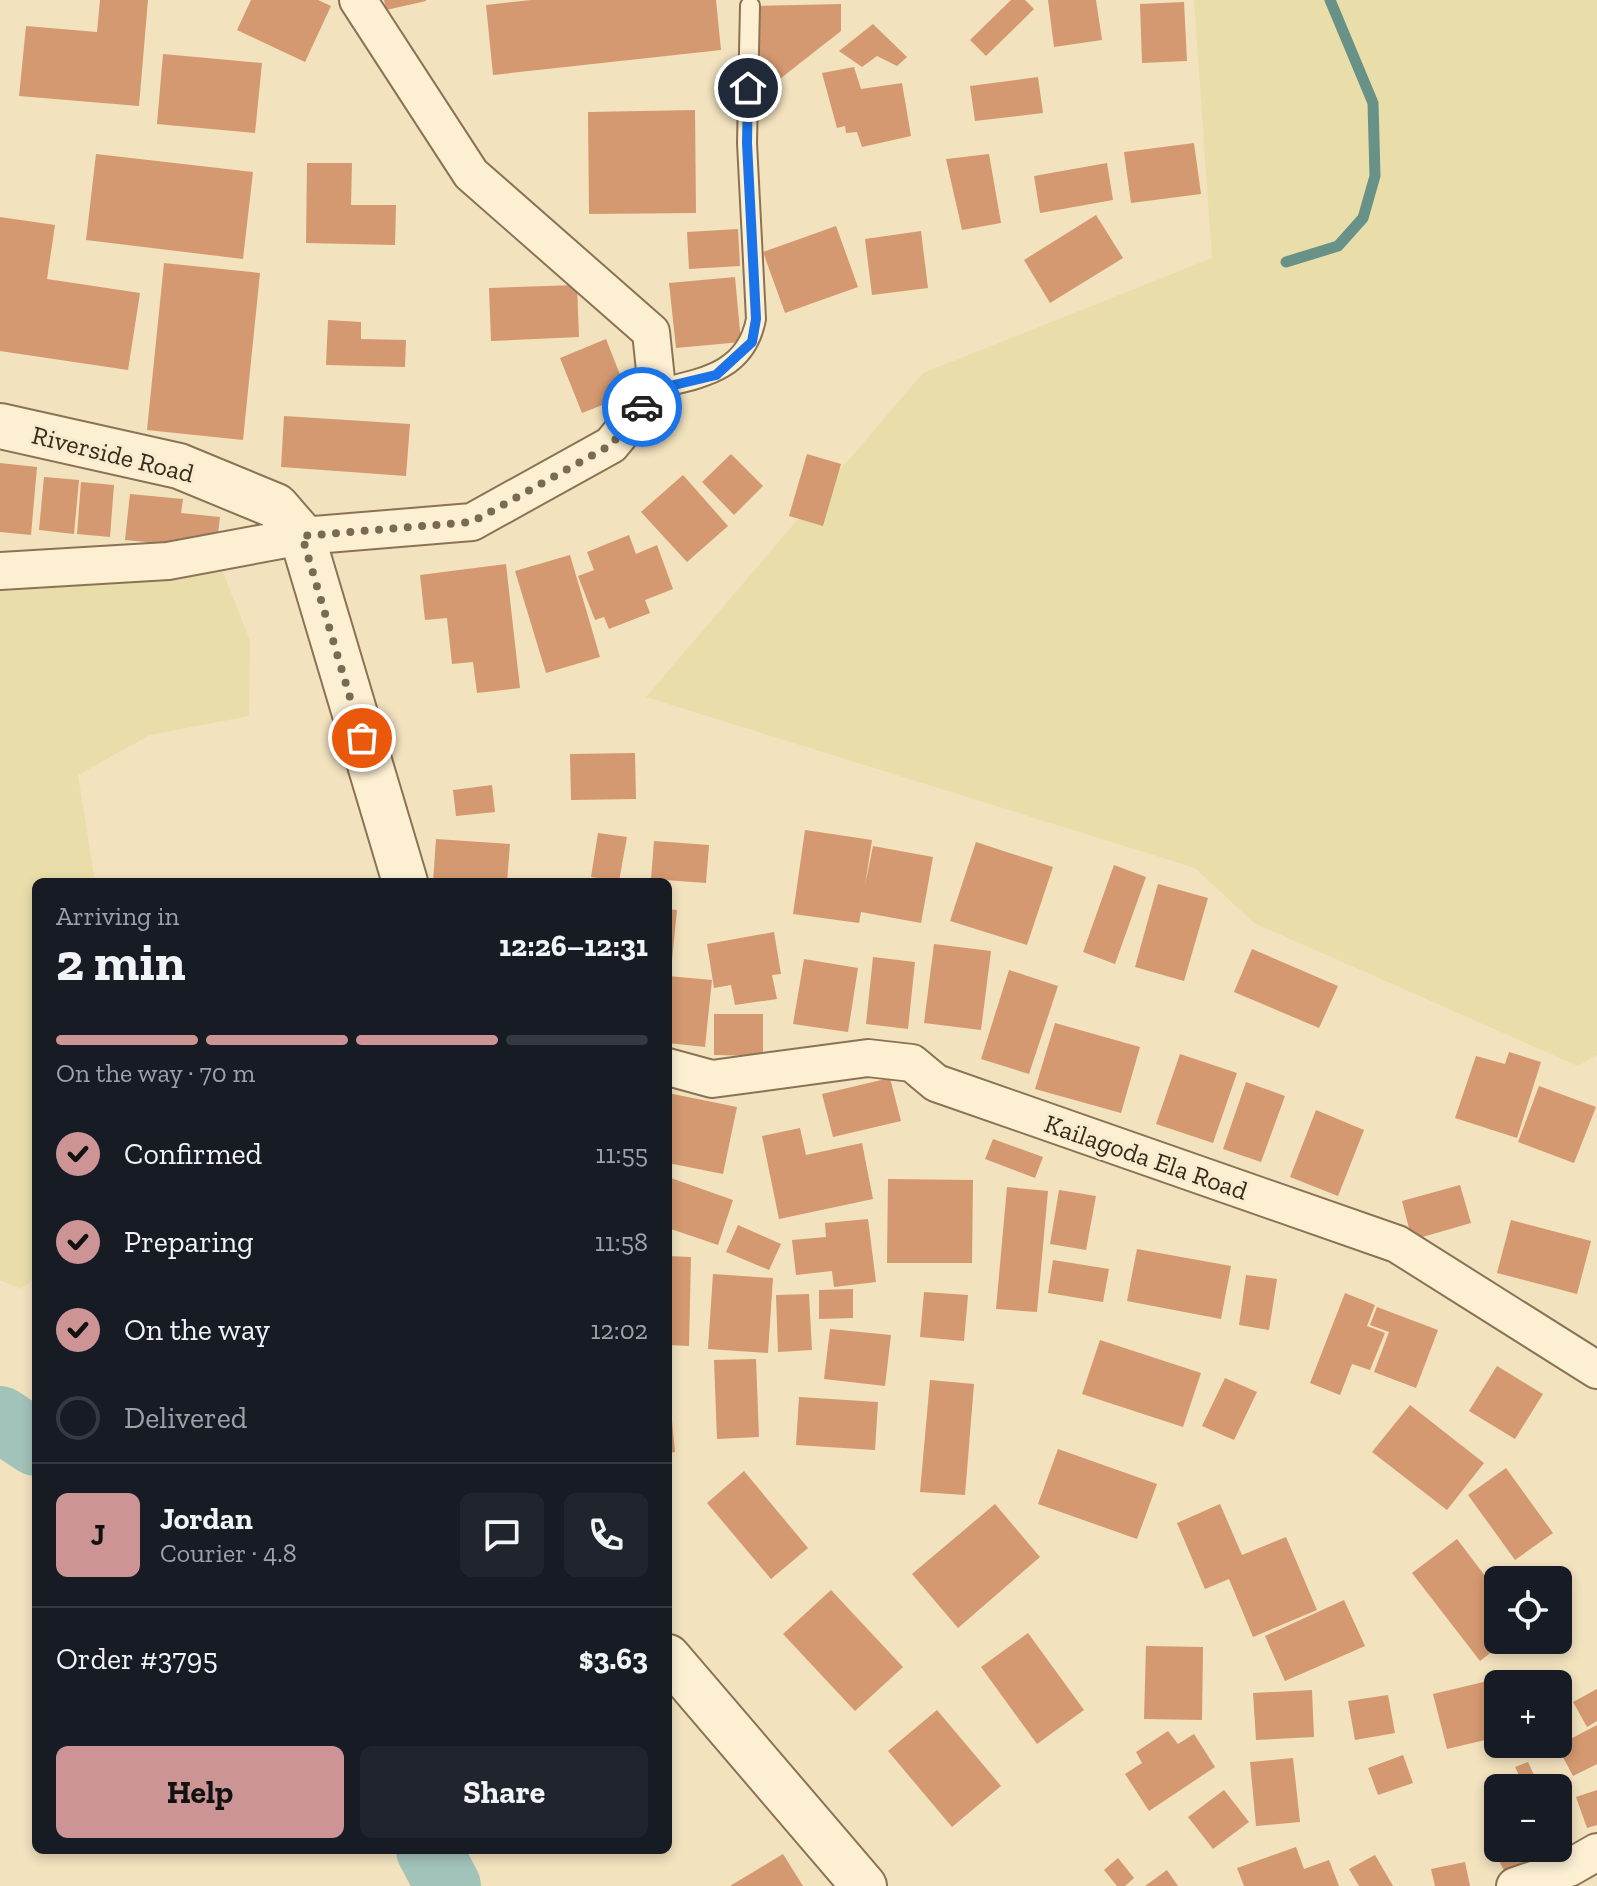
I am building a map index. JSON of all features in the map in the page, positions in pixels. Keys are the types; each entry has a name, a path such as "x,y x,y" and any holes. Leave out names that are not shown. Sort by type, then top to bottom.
{"street":[{"path":"0,571 168,561 302,536 472,522 611,445 657,389 651,332 471,174 358,0"},
{"name":"Riverside Road","path":"0,426 179,466 276,506 302,536"},
{"path":"302,536 404,878"},
{"name":"Kailagoda Ela Road","path":"672,1068 712,1079 868,1058 912,1063 936,1083 1397,1244 1597,1370"},
{"path":"672,1662 864,1886"},
{"path":"1515,1886 1569,1868 1597,1852"}],"lane":[{"path":"657,389 716,375 752,342 756,319 747,143 750,6"}],"shaded area":[{"path":"1194,0 1597,0 1597,1055 1578,1066 1254,923 1195,868 646,697 923,373 1212,258"},
{"path":"223,572 250,641 249,716 150,735 78,775 94,878 32,878 32,1280 21,1289 0,1280 0,588"}],"building":[{"path":"100,0 148,0 139,106 19,96 26,26 97,32"},
{"path":"251,0 318,0 331,6 305,62 237,30"},
{"path":"384,0 426,0 426,1 386,10"},
{"path":"531,0 716,0 721,50 493,75 486,5"},
{"path":"1011,0 1025,0 1034,9 986,56 970,40"},
{"path":"1048,0 1096,0 1102,40 1054,47"},
{"path":"1184,2 1187,61 1142,63 1140,4"},
{"path":"841,4 841,31 767,89 750,6"},
{"path":"873,24 907,57 897,66 877,56 862,67 839,51"},
{"path":"163,54 262,63 255,133 157,124"},
{"path":"854,67 861,89 902,83 911,136 862,147 857,132 846,133 845,126 837,128 822,73"},
{"path":"1038,77 1043,113 975,121 970,86"},
{"path":"695,110 696,213 589,214 588,112"},
{"path":"1194,143 1201,194 1131,203 1124,152"},
{"path":"96,154 253,172 243,259 86,240"},
{"path":"989,154 1001,223 962,230 946,159"},
{"path":"307,163 352,163 351,205 396,205 395,245 306,243"},
{"path":"1107,163 1113,200 1040,213 1034,176"},
{"path":"1096,215 1123,258 1050,303 1024,260"},
{"path":"0,217 55,225 47,279 140,293 128,370 0,351"},
{"path":"836,226 858,287 785,313 763,252"},
{"path":"738,229 740,266 689,269 687,232"},
{"path":"921,231 928,288 872,295 865,239"},
{"path":"164,263 260,273 243,440 147,430"},
{"path":"735,277 741,342 676,348 669,283"},
{"path":"577,285 579,337 491,341 489,288"},
{"path":"328,320 361,322 361,339 406,340 405,367 326,365"},
{"path":"606,339 628,395 582,413 560,358"},
{"path":"284,416 410,424 406,476 281,467"},
{"path":"731,454 763,486 734,515 702,482"},
{"path":"807,454 841,464 823,526 789,516"},
{"path":"0,463 37,467 31,535 0,532"},
{"path":"683,475 728,526 687,562 641,512"},
{"path":"44,477 79,480 74,534 39,530"},
{"path":"81,482 114,485 110,537 77,534"},
{"path":"130,494 183,499 181,513 220,517 217,542 180,538 178,545 125,540"},
{"path":"629,535 636,554 657,545 673,589 645,600 650,613 609,629 604,617 595,620 578,576 594,570 587,552"},
{"path":"570,555 600,657 546,673 515,571"},
{"path":"506,564 520,688 477,693 473,662 452,664 447,618 425,620 420,575"},
{"path":"635,753 636,799 571,800 570,754"},
{"path":"492,785 495,812 456,816 453,790"},
{"path":"805,830 872,840 865,885 873,846 933,857 921,923 861,912 859,923 793,914"},
{"path":"598,833 627,837 620,878 591,877"},
{"path":"436,839 510,844 507,878 433,878"},
{"path":"654,841 709,845 706,883 651,878"},
{"path":"976,842 1053,867 1027,945 950,921"},
{"path":"1114,865 1146,877 1115,964 1083,952"},
{"path":"1158,884 1208,898 1184,981 1135,967"},
{"path":"672,909 677,910 672,960"},
{"path":"774,932 781,974 772,975 777,999 735,1005 731,985 714,988 707,944"},
{"path":"934,944 991,951 981,1030 924,1023"},
{"path":"1252,949 1338,986 1319,1028 1234,992"},
{"path":"873,957 915,962 908,1029 866,1024"},
{"path":"804,959 858,968 848,1032 793,1024"},
{"path":"1009,970 1058,986 1029,1074 981,1059"},
{"path":"672,976 712,980 705,1047 672,1043"},
{"path":"714,1014 763,1014 763,1056 714,1055"},
{"path":"1055,1023 1140,1047 1121,1113 1035,1089"},
{"path":"1509,1052 1541,1062 1517,1138 1455,1118 1476,1056 1505,1064"},
{"path":"1180,1054 1237,1073 1213,1143 1156,1124"},
{"path":"890,1078 901,1121 833,1137 822,1094"},
{"path":"1246,1082 1285,1096 1261,1162 1223,1149"},
{"path":"1539,1086 1596,1107 1574,1163 1518,1142"},
{"path":"672,1094 737,1107 723,1174 672,1164"},
{"path":"1316,1110 1364,1130 1338,1196 1290,1177"},
{"path":"800,1128 806,1155 862,1143 873,1199 779,1219 762,1136"},
{"path":"993,1139 1043,1157 1035,1178 985,1159"},
{"path":"672,1178 733,1200 718,1245 672,1229"},
{"path":"888,1179 973,1180 972,1263 887,1263"},
{"path":"1460,1185 1471,1223 1412,1240 1402,1201"},
{"path":"1007,1187 1048,1191 1037,1312 996,1309"},
{"path":"1059,1190 1096,1196 1086,1250 1050,1244"},
{"path":"868,1219 876,1282 834,1287 832,1271 796,1275 792,1240 826,1237 825,1223"},
{"path":"1511,1220 1591,1241 1577,1294 1497,1273"},
{"path":"738,1225 781,1244 769,1270 726,1252"},
{"path":"1137,1249 1231,1266 1221,1319 1127,1301"},
{"path":"672,1256 691,1257 689,1346 672,1345"},
{"path":"1053,1260 1109,1269 1103,1302 1048,1293"},
{"path":"713,1274 773,1278 768,1353 708,1349"},
{"path":"1246,1275 1277,1279 1269,1330 1239,1325"},
{"path":"853,1289 853,1318 819,1319 819,1290"},
{"path":"924,1292 968,1295 964,1341 920,1337"},
{"path":"1345,1293 1375,1305 1367,1326 1385,1333 1370,1370 1352,1364 1340,1395 1310,1383"},
{"path":"809,1294 812,1350 778,1352 776,1295"},
{"path":"1377,1307 1438,1330 1416,1388 1374,1372 1389,1332 1370,1325"},
{"path":"830,1329 891,1335 885,1386 824,1379"},
{"path":"1100,1340 1201,1373 1183,1427 1082,1394"},
{"path":"756,1359 759,1437 717,1439 714,1360"},
{"path":"1497,1366 1543,1394 1515,1439 1469,1411"},
{"path":"1225,1378 1257,1392 1234,1440 1202,1426"},
{"path":"930,1380 974,1384 965,1495 920,1492"},
{"path":"799,1397 878,1402 875,1450 796,1445"},
{"path":"1410,1405 1484,1463 1447,1510 1372,1452"},
{"path":"672,1422 675,1452 672,1452"},
{"path":"1058,1449 1157,1484 1137,1539 1038,1504"},
{"path":"1506,1468 1553,1533 1515,1560 1468,1495"},
{"path":"744,1471 808,1548 771,1579 707,1503"},
{"path":"995,1504 1040,1557 958,1628 912,1574"},
{"path":"1220,1504 1242,1555 1286,1537 1317,1610 1253,1637 1229,1579 1205,1589 1177,1523"},
{"path":"1457,1539 1484,1575 1484,1654 1489,1654 1480,1661 1412,1573"},
{"path":"831,1590 903,1667 855,1711 783,1634"},
{"path":"1344,1600 1365,1646 1285,1681 1265,1636"},
{"path":"1028,1633 1084,1710 1037,1744 981,1667"},
{"path":"1146,1646 1203,1647 1202,1720 1144,1719"},
{"path":"1484,1682 1484,1740 1447,1749 1433,1694"},
{"path":"1597,1689 1597,1721 1587,1727 1573,1702"},
{"path":"1312,1690 1314,1737 1256,1740 1253,1693"},
{"path":"1388,1695 1395,1733 1355,1740 1348,1701"},
{"path":"937,1710 1001,1786 952,1827 888,1751"},
{"path":"1597,1725 1597,1764 1573,1776 1563,1758 1572,1758 1572,1738"},
{"path":"1168,1731 1178,1744 1194,1734 1215,1767 1149,1811 1125,1774 1142,1763 1136,1752"},
{"path":"1403,1755 1413,1783 1378,1795 1368,1768"},
{"path":"1293,1758 1300,1822 1256,1826 1250,1762"},
{"path":"1528,1762 1534,1774 1518,1774 1515,1767"},
{"path":"1224,1790 1249,1822 1213,1849 1188,1817"},
{"path":"1597,1790 1597,1825 1587,1828 1576,1797"},
{"path":"1296,1847 1304,1869 1329,1860 1339,1886 1244,1886 1237,1868"},
{"path":"783,1854 803,1886 730,1886"},
{"path":"1375,1855 1393,1886 1359,1886 1349,1869"},
{"path":"1118,1858 1134,1878 1125,1886 1117,1886 1104,1870"},
{"path":"1465,1862 1470,1886 1435,1886 1431,1869"},
{"path":"1500,1862 1539,1862 1508,1878"},
{"path":"1167,1870 1178,1886 1145,1886"}],"waterway":[{"path":"1286,262 1338,246 1363,218 1375,176 1373,103 1330,0"},
{"path":"0,1419 32,1440"},
{"path":"431,1854 448,1886"}],"way so far":[{"path":"362,738 302,536 472,522 611,445 642,407"}],"route":[{"path":"642,407 657,389 716,375 752,342 756,319 747,143 748,88"}]}
